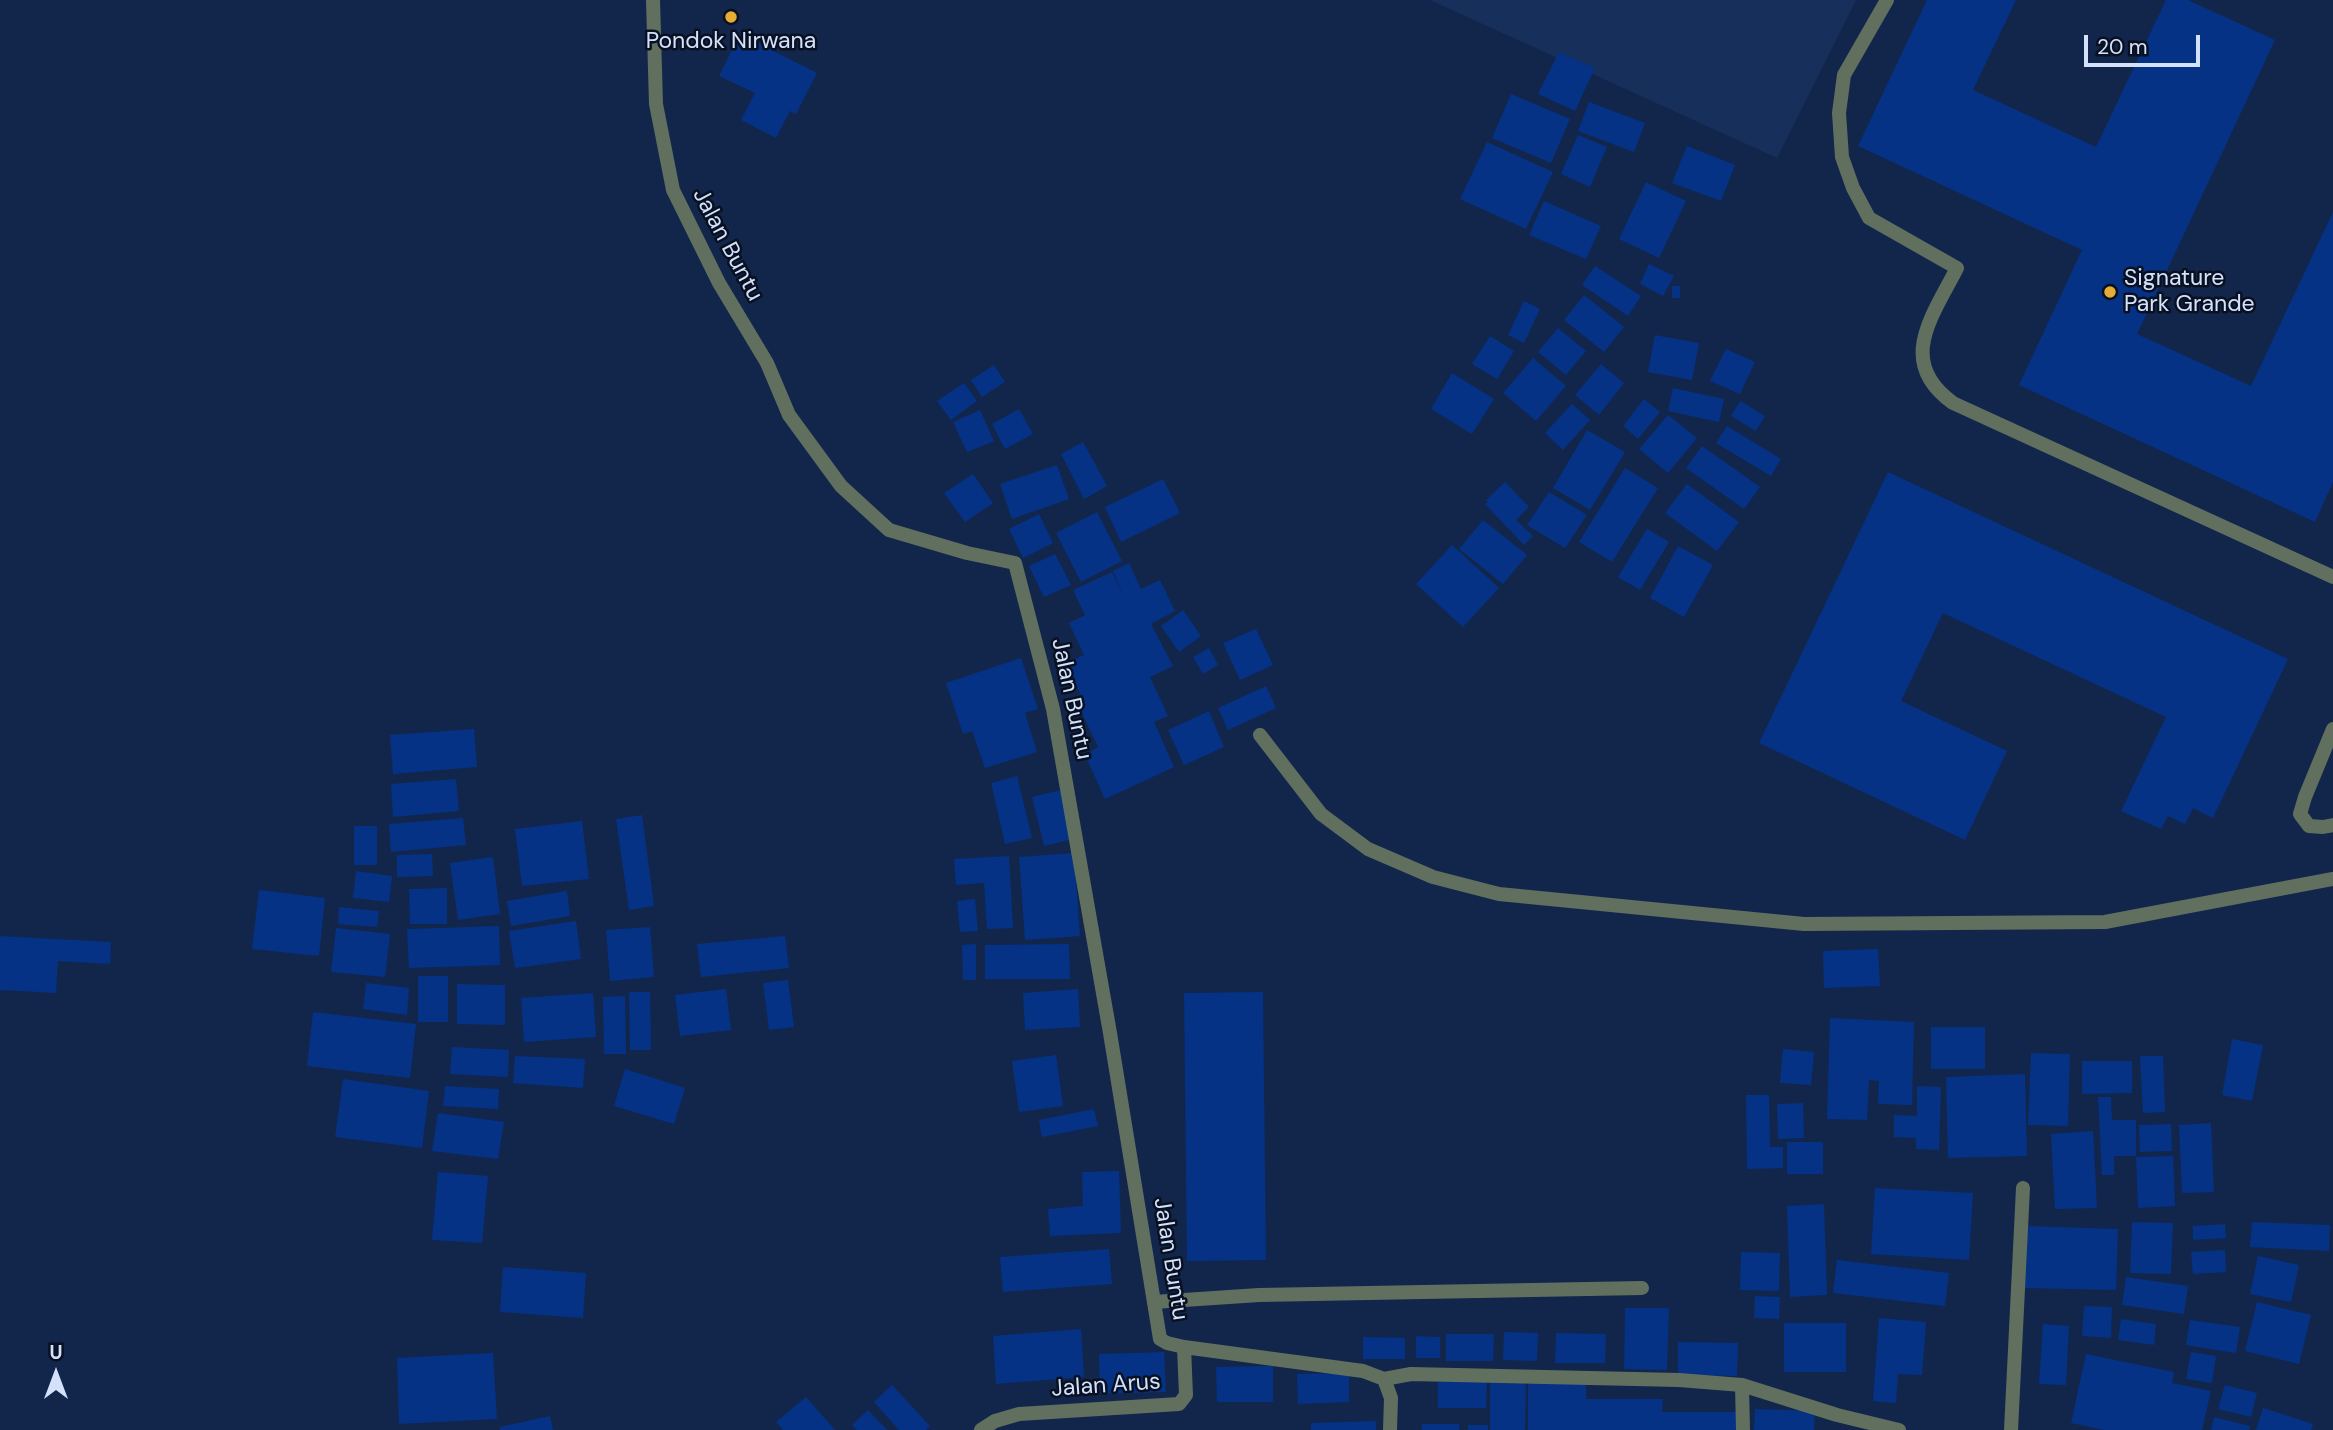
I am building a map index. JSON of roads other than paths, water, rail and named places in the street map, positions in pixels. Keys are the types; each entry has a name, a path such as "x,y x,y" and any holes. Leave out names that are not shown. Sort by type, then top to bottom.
{"street":[{"name":"Jalan Buntu","path":"653,0 656,104 673,190 719,283 767,363 789,415 841,486 889,530 967,553 1015,563 1053,709 1108,1019 1160,1339 1184,1347 1363,1371 1384,1379"},
{"path":"1887,0 1844,75 1839,113 1842,157 1853,188 1869,218 1957,268 1926,329 1921,352 1926,376 1937,391 1953,403 2333,577"},
{"path":"2333,729 2300,814 2309,825 2333,825"},
{"path":"1260,735 1321,814 1368,849 1433,877 1499,894 1804,924 2105,922 2333,879"},
{"path":"2011,1430 2023,1188"},
{"path":"1154,1302 1259,1295 1642,1288"},
{"name":"Jalan Arus","path":"981,1430 995,1421 1019,1414 1179,1404 1186,1395 1184,1347"},
{"path":"1391,1430 1391,1398 1384,1379 1411,1374 1679,1380 1742,1385 1837,1415 1899,1430"},
{"path":"1742,1385 1743,1430"}],"place":[{"name":"Pondok Nirwana","path":"731,17"},
{"name":"Signature Park Grande","path":"2110,292"}]}
